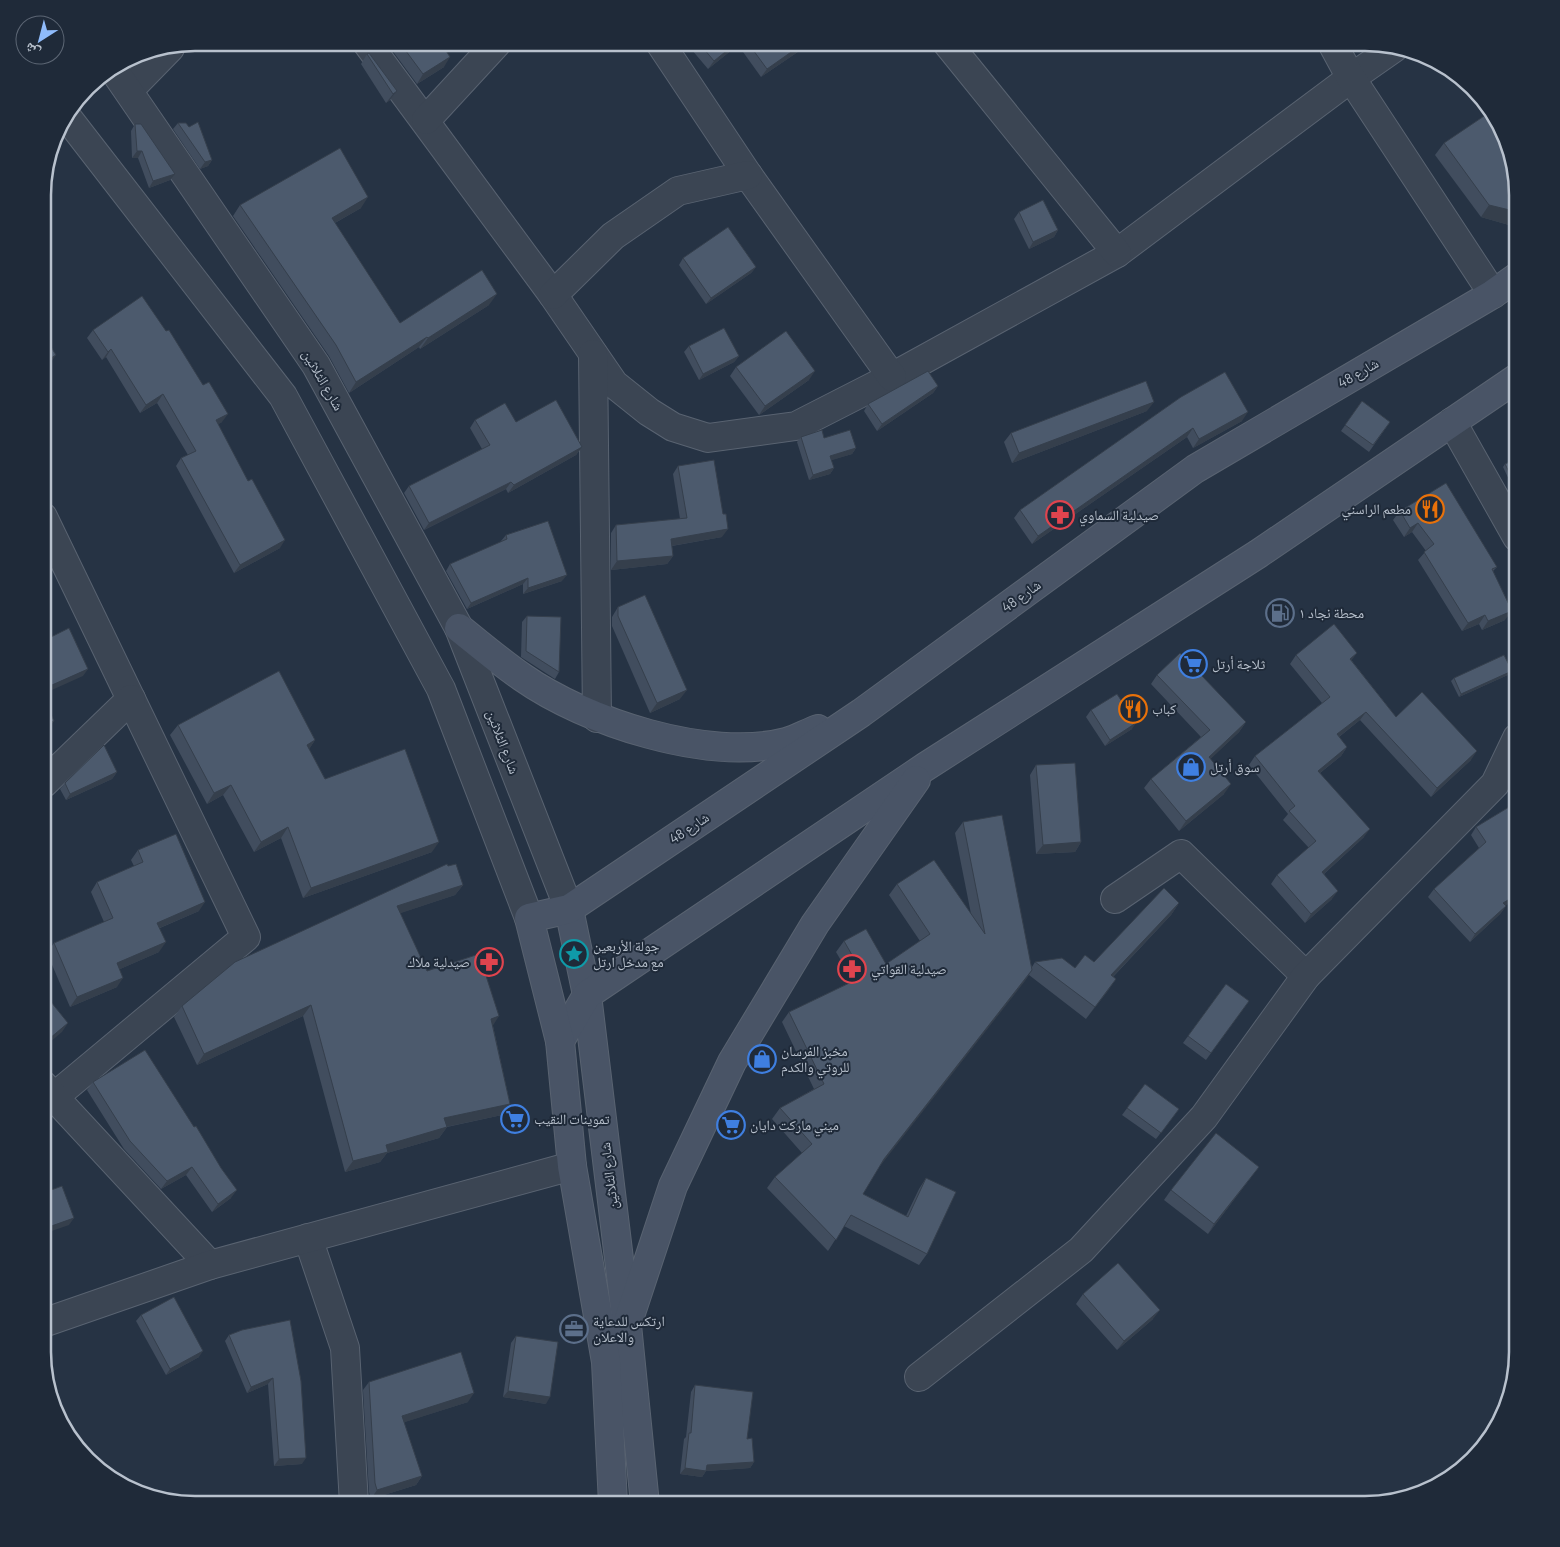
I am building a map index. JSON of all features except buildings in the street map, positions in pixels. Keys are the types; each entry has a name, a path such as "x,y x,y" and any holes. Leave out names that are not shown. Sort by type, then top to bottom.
{"main road":[{"name":"شارع 48","path":"528,918 569,909 861,712 1195,469 1509,283"},
{"path":"560,1042 587,995 925,767 1258,554 1509,384"},
{"path":"458,628 522,678 561,701 597,718 655,735 699,744 747,747 786,742 861,712"},
{"path":"627,1325 673,1186 732,1062 815,924 925,767"},
{"name":"شارع الثلاثين","path":"569,909 587,995 627,1325 644,1496"},
{"path":"528,918 560,1042 572,1166 606,1362 613,1496"}],"street":[{"path":"375,52 554,295 614,384 673,428 708,438 796,426 892,377 1116,253 1386,53"},
{"path":"426,120 488,52"},
{"path":"666,52 748,175 892,377"},
{"path":"954,52 1116,253"},
{"path":"1337,52 1351,78 1493,294"},
{"path":"121,80 156,57"},
{"name":"شارع الثلاثين","path":"121,80 316,365 458,628 569,909"},
{"path":"71,123 283,396 441,689 528,918"},
{"path":"554,295 613,236 678,191 748,175"},
{"path":"594,354 597,718"},
{"path":"1452,422 1509,521"},
{"path":"51,1088 246,937 52,535"},
{"path":"51,776 131,699"},
{"path":"919,1377 1081,1250 1204,1117 1306,976 1506,787 1509,775"},
{"path":"1115,899 1181,854 1306,976"},
{"path":"51,1094 210,1265"},
{"path":"51,1320 210,1265 572,1166"},
{"path":"308,1238 344,1348 353,1496"}],"place":[{"name":"مطعم الراسني","path":"1430,509"},
{"name":"صيدلية السماوي","path":"1060,515"},
{"name":"محطة نجاد ١","path":"1280,613"},
{"name":"ثلاجة أرتل","path":"1193,664"},
{"name":"كباب","path":"1133,709"},
{"name":"سوق أرتل","path":"1191,767"},
{"name":"جولة الأربعين مع مدخل ارتل","path":"574,954"},
{"name":"صيدلية ملاك","path":"489,962"},
{"name":"صيدلية القواتي","path":"852,969"},
{"name":"مخبز الفرسان للروتي والكدم","path":"762,1059"},
{"name":"تموينات النقيب","path":"515,1119"},
{"name":"ميني ماركت دايان","path":"731,1125"},
{"name":"ارتكس للدعاية والاعلان","path":"574,1329"}]}
